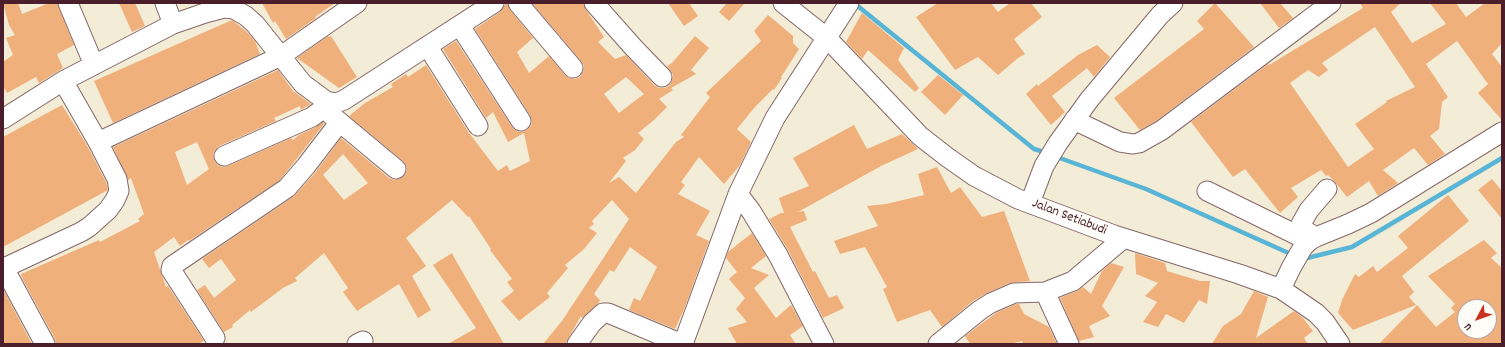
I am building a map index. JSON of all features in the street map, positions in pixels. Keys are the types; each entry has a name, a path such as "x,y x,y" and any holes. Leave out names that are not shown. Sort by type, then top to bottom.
{"street":[{"path":"68,3 94,65"},
{"path":"165,3 173,24"},
{"path":"98,142 281,56 357,3"},
{"path":"224,156 302,122 325,105 344,100 494,3"},
{"path":"518,3 573,68"},
{"path":"594,3 662,77"},
{"name":"Jalan Setiabudi","path":"783,3 827,38 925,140 974,176 1004,192 1030,203 1124,238 1239,274 1281,289 1316,313 1325,322 1340,344"},
{"path":"1074,120 1120,142 1133,144 1139,143 1162,130 1331,3"},
{"path":"1030,203 1044,166 1058,143 1074,120 1162,7"},
{"path":"3,118 63,82 173,24 224,8 234,9 246,16 254,24 303,84 325,105 339,123 396,169"},
{"path":"577,344 592,323 603,313 608,313 682,344 738,194 775,118 845,10"},
{"path":"460,26 521,121"},
{"path":"428,47 478,126"},
{"path":"45,344 3,268 81,232 97,221 116,200 119,191 117,179 98,142 63,82"},
{"path":"215,338 174,276 171,270 172,266 287,188 339,123"},
{"path":"1281,289 1291,268 1309,242 1371,213 1498,142"},
{"path":"1309,242 1302,228 1301,222 1327,189"},
{"path":"1207,191 1309,242"},
{"path":"738,194 751,211 778,256 824,344"},
{"path":"938,344 991,303 1014,293 1045,292 1073,281 1124,238"},
{"path":"1045,292 1069,344"}],"building":[{"path":"3,3 18,3 22,14 49,3 57,3 74,45 57,54 63,68 39,83 36,77 7,93 3,86 3,62 13,55 6,38 15,35 9,25"},
{"path":"119,3 135,3 145,26 132,32"},
{"path":"262,3 335,3 286,39 275,21 273,23"},
{"path":"507,3 510,10 533,38 517,52 529,73 549,56 565,75 570,78 575,79 580,77 584,66 532,3 583,3 604,37 598,42 615,59 626,55 654,85 659,88 665,88 670,85 673,75 667,66 672,63 695,36 709,48 691,70 696,74 671,88 673,90 659,99 667,107 638,133 644,139 635,150 623,158 626,161 609,183 619,177 636,193 676,142 684,137 681,135 710,97 706,93 761,41 754,31 768,15 793,36 793,43 799,49 781,77 782,78 774,90 773,89 755,107 737,129 751,142 740,165 724,184 699,157 681,182 685,185 678,194 710,211 696,235 709,241 685,307 675,329 629,310 634,298 640,301 657,267 630,247 614,272 610,270 594,294 600,300 598,304 582,318 581,316 565,344 543,344 562,321 629,219 612,200 592,221 594,224 589,228 597,233 584,249 565,265 568,268 547,293 550,297 519,321 501,301 514,291 507,282 512,279 490,250 491,249 469,216 468,217 452,200 406,238 426,266 412,276 431,310 418,318 399,284 357,311 343,292 348,288 324,253 295,278 297,281 283,288 251,312 250,310 232,325 233,327 224,332 197,290 205,285 214,298 236,280 221,259 209,268 202,259 293,197 315,173 341,138 389,178 395,180 404,176 407,170 403,161 349,116 365,103 393,87 391,84 406,74 408,77 426,65 469,133 498,171 507,165 510,171 530,161 524,133 508,142 493,112 486,118 443,49 456,41 512,127 516,131 521,132 527,130 531,126 532,121 530,115 475,29 500,12","holes":["626,77 644,94 619,113 604,94","343,154 368,183 344,200 323,175"]},
{"path":"668,3 689,3 698,16 684,26"},
{"path":"727,3 745,3 729,21 719,12"},
{"path":"938,3 991,3 998,12 1010,3 1031,3 1042,17 1014,39 1025,54 998,75 978,57 955,70 916,17"},
{"path":"1215,3 1254,47 1156,121 1140,130 1114,98 1204,29 1197,21"},
{"path":"1260,3 1280,3 1293,18 1279,28"},
{"path":"1360,3 1401,3 1391,12 1412,43 1446,24 1430,3 1456,3 1466,17 1485,3 1502,3 1502,43 1492,54 1502,67 1502,120 1478,93 1488,84 1457,41 1426,64 1448,97 1442,102 1439,129 1430,136 1445,154 1428,165 1414,148 1383,170 1398,183 1378,196 1369,181 1347,197 1334,181 1328,175 1326,176 1321,170 1291,188 1298,197 1280,213 1245,169 1233,177 1191,122 1268,64 1269,65 1363,8","holes":["1375,27 1415,87 1386,101 1387,102 1355,124 1374,149 1348,167 1290,83 1308,70 1319,77 1328,70 1322,63"]},
{"path":"862,13 904,48 898,60 919,88 915,92 868,50 862,59 846,42"},
{"path":"232,20 247,32 255,41 260,54 113,123 94,81"},
{"path":"328,36 331,36 357,77 339,88 297,58"},
{"path":"1097,45 1110,57 1094,77 1087,68 1052,96 1065,112 1051,125 1026,94 1037,84 1038,86 1078,55"},
{"path":"278,70 293,91 311,104 301,110 300,106 274,118 276,121 219,146 213,154 217,165 222,167 228,166 291,138 293,140 299,135 323,122 324,124 280,180 189,241 188,240 180,246 174,237 154,252 166,287 168,286 204,341 198,344 56,344 55,339 23,280 21,274 99,240 100,242 140,221 138,219 144,214 131,178 128,180 113,147","holes":["197,142 209,169 187,185 175,152"]},
{"path":"938,75 963,95 945,115 921,92"},
{"path":"62,105 88,147 106,182 108,190 3,247 3,137"},
{"path":"854,125 867,149 902,134 918,149 881,166 798,212 804,211 807,220 790,227 813,272 815,271 829,298 837,295 844,308 823,318 788,250 769,219 784,213 779,198 809,186 793,158"},
{"path":"937,167 951,193 960,187 982,217 1004,211 1030,281 1010,283 987,293 973,301 942,327 930,310 897,322 883,289 887,287 865,247 840,254 834,241 878,226 867,206 886,204 924,195 918,174"},
{"path":"1492,179 1502,191 1502,219 1478,190"},
{"path":"1448,195 1469,221 1402,276 1414,292 1409,297 1416,305 1353,330 1338,313 1342,300 1355,274 1359,277 1373,266 1377,272 1408,248 1398,236"},
{"path":"752,233 766,256 751,268 769,275 754,288 776,318 791,305 803,326 790,335 796,344 737,344 728,328 747,322 736,309 745,298 729,279 737,272 726,258 728,252"},
{"path":"1484,240 1497,253 1491,258 1502,268 1502,344 1379,344 1417,305 1436,327 1455,312 1451,308 1455,304 1428,276"},
{"path":"452,253 504,344 448,344 476,328 433,265"},
{"path":"1135,253 1165,263 1167,271 1200,281 1210,281 1207,304 1199,300 1184,323 1166,314 1158,327 1143,322 1157,302 1145,296 1158,283 1136,274"},
{"path":"1111,263 1124,267 1102,306 1110,316 1089,326 1094,337 1079,341 1060,298 1083,287 1091,294 1102,271"},
{"path":"3,289 32,344 3,344"},
{"path":"1254,291 1268,297 1256,338 1294,311 1303,318 1313,331 1304,338 1308,344 1212,344 1223,326 1241,314"},
{"path":"1019,304 1024,314 1049,327 1057,344 1023,344 1022,341 1010,344 970,344 965,336 996,313"}],"waterway":[{"path":"854,3 1034,149 1047,153"},
{"path":"1054,156 1146,189 1293,255"},
{"path":"1303,259 1352,247 1502,158"}]}
